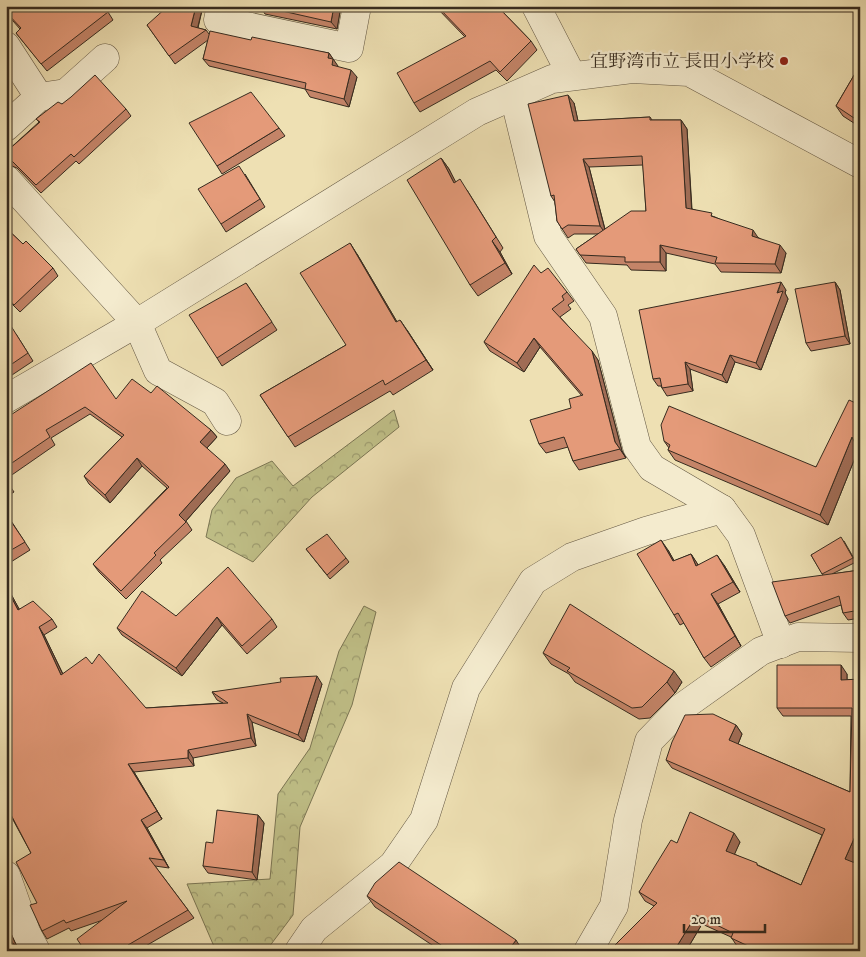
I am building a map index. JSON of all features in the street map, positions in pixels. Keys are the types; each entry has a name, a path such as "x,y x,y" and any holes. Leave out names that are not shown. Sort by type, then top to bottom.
{"street":[{"path":"221,6 218,20 349,48 357,6"},
{"path":"536,6 572,76"},
{"path":"6,46 39,97"},
{"path":"6,127 39,97 66,93 105,58"},
{"path":"6,399 137,324 477,112 552,79 632,69 689,72 860,164"},
{"path":"514,96 548,236 603,316 637,447 652,468 722,509 741,536 781,644"},
{"path":"6,179 137,324 158,371 215,402 227,421"},
{"path":"299,951 314,929 393,865 424,820 466,688 533,581 572,558 646,531 722,509"},
{"path":"588,951 614,906 628,820 649,741 681,708 761,651 798,637 860,638"},
{"path":"6,875 26,932 36,951"}],"green space":[{"path":"394,410 399,427 312,497 253,562 206,537 212,510 236,478 272,461 293,486"},
{"path":"364,606 376,612 352,705 300,827 293,915 266,951 216,951 187,884 270,879 278,794 310,748 339,651"}],"building":[{"path":"6,6 103,6 108,12 41,64 16,33 21,28 6,12"},
{"path":"168,6 196,6 191,26 206,30 169,56 147,25"},
{"path":"260,6 334,6 331,22"},
{"path":"437,6 497,6 531,41 500,72 490,61 414,103 397,73 466,36"},
{"path":"210,31 251,40 252,37 329,53 328,58 333,59 332,65 351,70 344,99 305,89 306,83 203,59"},
{"path":"860,65 860,122 836,106"},
{"path":"95,75 126,109 74,157 71,154 36,185 12,161 6,158 6,152 40,122 36,119 58,102 62,104"},
{"path":"251,92 279,128 217,166 189,123"},
{"path":"568,95 574,121 650,117 650,120 681,120 686,208 712,213 711,216 753,230 752,236 780,245 775,264 715,263 717,257 660,245 660,262 625,262 625,257 580,255 576,249 631,211 646,211 642,156 583,159 600,226 568,225 562,229 557,221 554,195 551,196 528,104"},
{"path":"441,158 454,183 460,179 496,237 492,241 505,263 470,285 407,180"},
{"path":"239,166 260,199 221,224 198,189"},
{"path":"6,228 23,244 26,241 53,268 14,305 6,296"},
{"path":"350,243 396,322 400,320 426,360 385,385 383,380 288,437 260,395 346,345 300,273"},
{"path":"534,265 541,273 548,268 567,292 562,296 564,300 552,309 592,351 615,442 620,449 573,461 564,437 539,444 530,420 571,408 569,399 583,395 534,338 517,363 484,342"},
{"path":"781,282 777,293 783,291 756,363 730,355 722,375 685,362 688,384 662,388 660,378 653,379 639,310"},
{"path":"835,282 845,336 806,343 795,289"},
{"path":"246,283 272,322 217,358 189,315"},
{"path":"11,326 28,353 6,368 6,329"},
{"path":"91,363 116,399 132,379 151,393 157,386 211,430 200,442 225,464 179,515 186,522 154,553 156,555 121,591 93,564 169,487 137,458 105,495 84,476 124,435 85,407 46,430 50,437 6,467 6,441 11,438 6,430 6,418"},
{"path":"849,400 860,405 860,445 855,443 852,437 820,515 668,450 670,445 664,441 661,425 669,406 816,467"},
{"path":"6,514 25,542 6,553"},
{"path":"327,534 346,558 327,575 306,549"},
{"path":"841,537 853,558 822,574 811,555"},
{"path":"661,540 673,561 691,554 696,566 717,555 733,582 711,594 735,636 704,658 678,613 674,615 637,554"},
{"path":"228,567 272,619 242,646 217,617 176,668 117,628 142,591 176,616"},
{"path":"860,570 860,610 843,613 839,596 785,616 772,582"},
{"path":"6,587 18,610 33,601 52,619 39,627 61,675 86,657 92,664 99,654 146,708 228,703 212,692 281,682 280,678 317,676 298,735 247,714 251,738 188,750 188,758 128,764 157,811 141,820 164,860 149,858 188,910 128,945 131,951 85,951 77,939 127,901 66,923 64,920 42,931 30,905 37,903 16,862 31,853 8,809 6,810 6,684 10,683 6,676"},
{"path":"570,604 674,671 667,682 642,707 632,708 567,671 570,668 543,653"},
{"path":"777,665 841,665 841,680 860,679 860,825 845,859 860,865 860,895 856,896 860,897 860,951 759,951 731,938 733,933 696,915 674,951 616,951 613,947 657,903 639,892 671,840 677,843 690,812 734,833 726,851 757,863 757,865 801,885 825,829 666,760 685,715 713,714 736,725 729,740 850,792 852,708 777,708"},
{"path":"217,810 258,815 252,872 203,866 206,842 213,843"},
{"path":"399,862 516,940 508,951 450,951 367,896 375,883"},
{"path":"6,928 12,942 6,944"}],"place":[{"name":"宜野湾市立 長田小学校","path":"784,61"}]}
